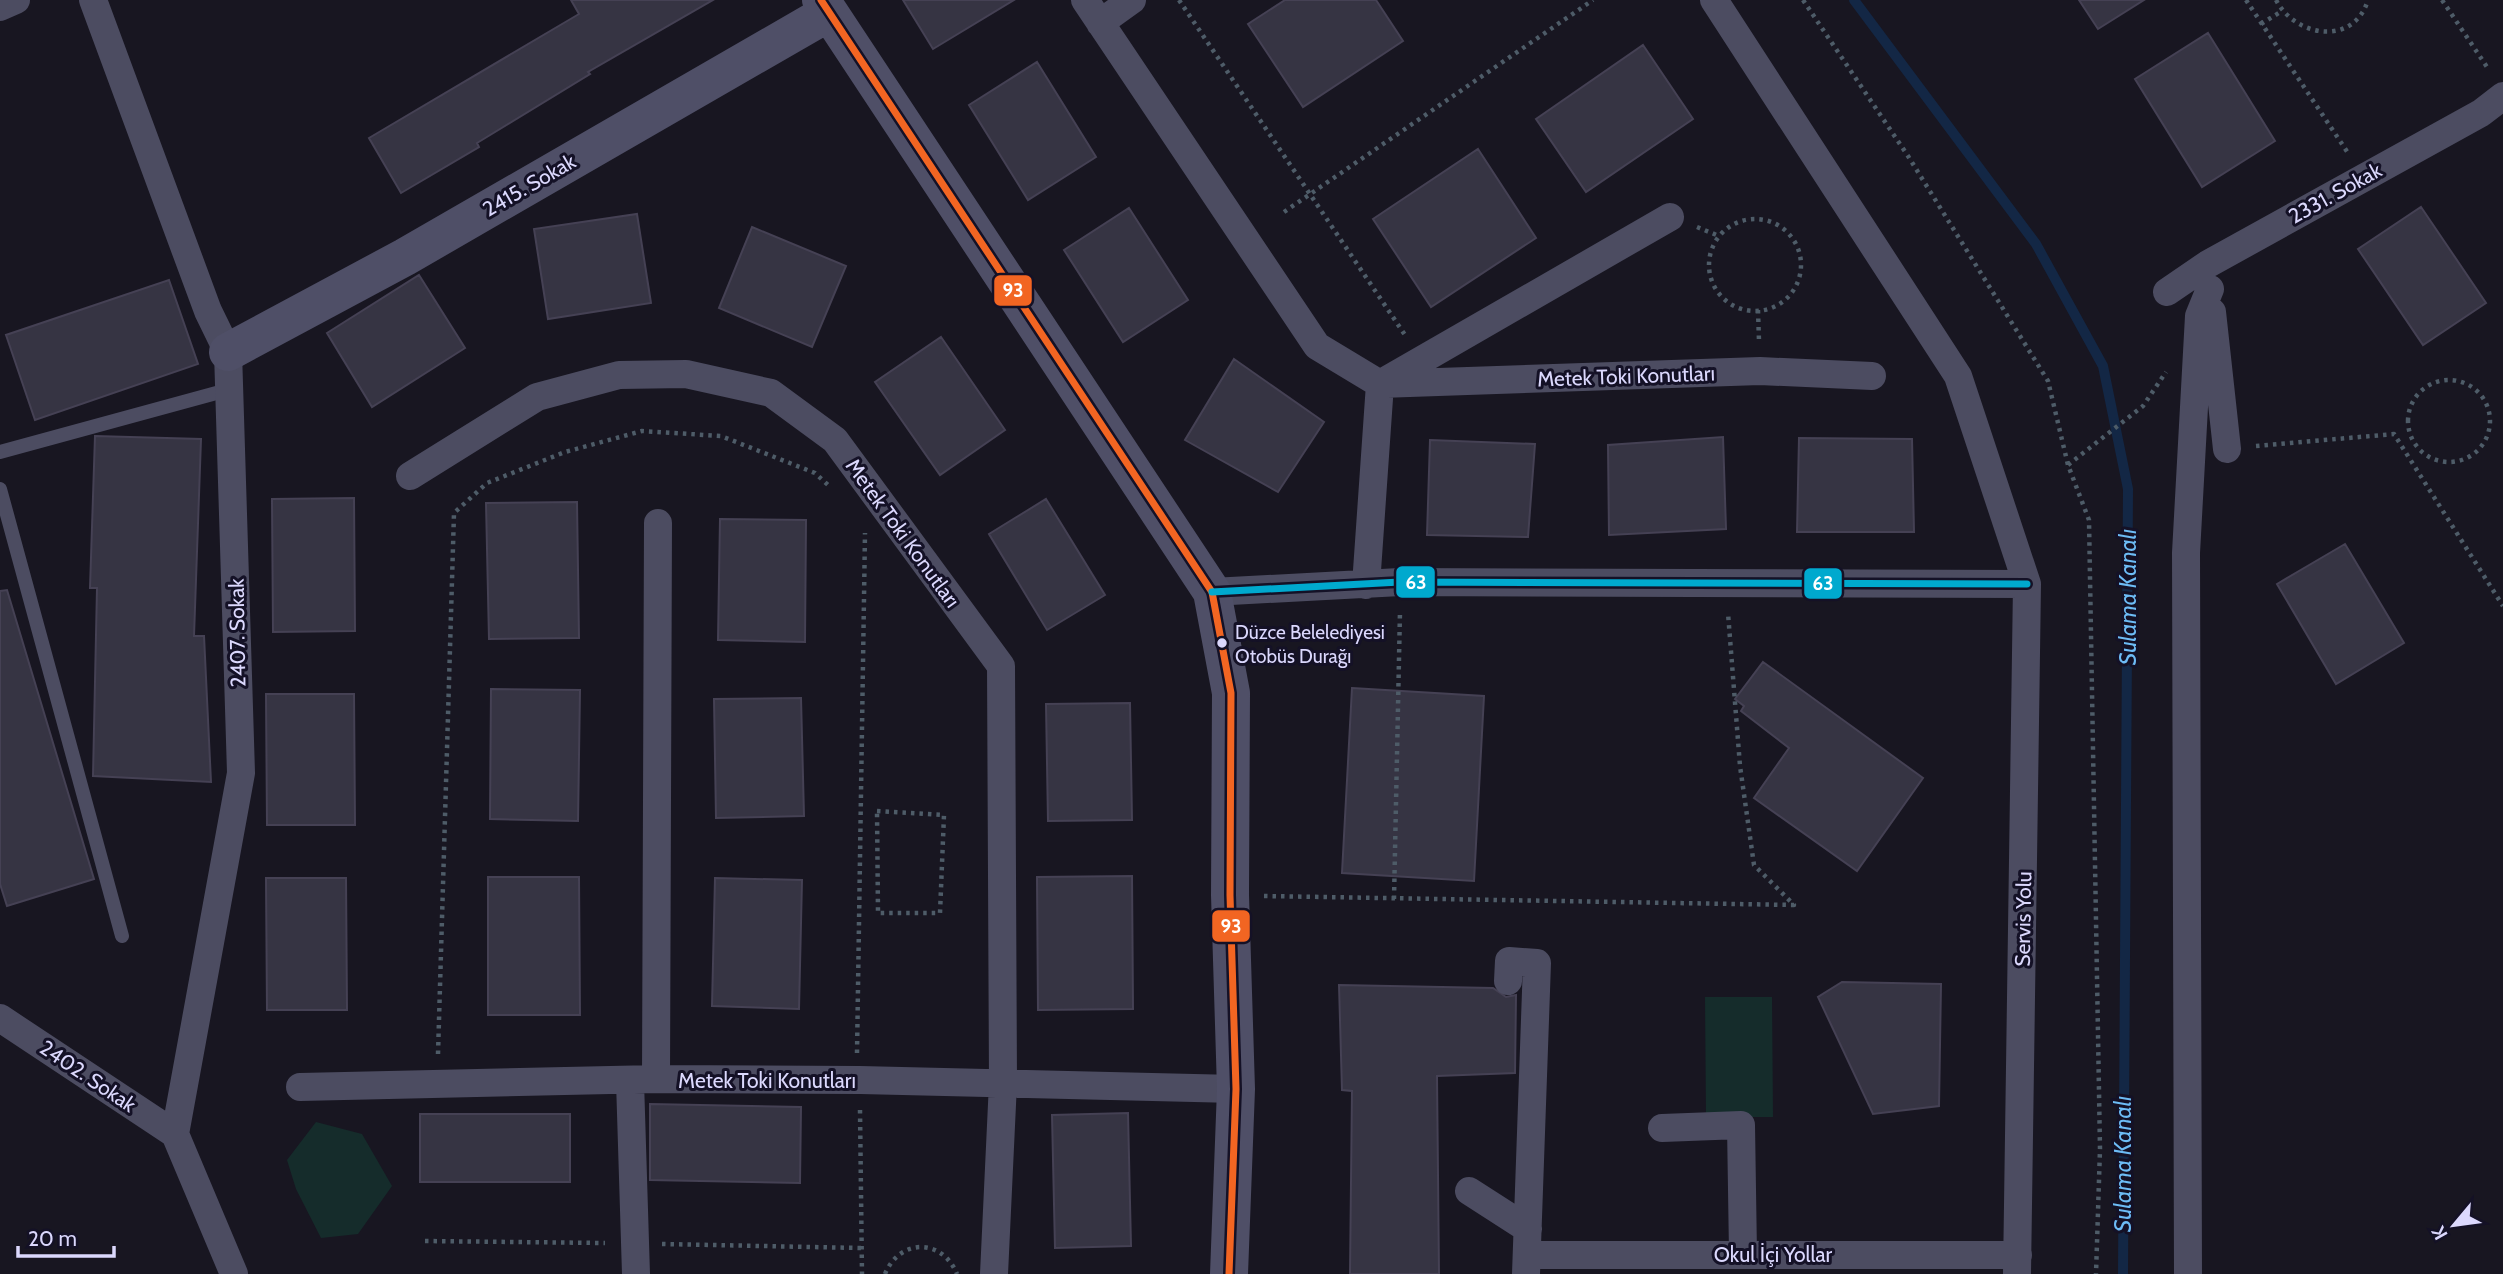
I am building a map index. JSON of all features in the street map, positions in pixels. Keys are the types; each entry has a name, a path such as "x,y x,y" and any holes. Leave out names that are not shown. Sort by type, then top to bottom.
{"main road":[{"name":"2415. Sokak","path":"229,371 405,257 825,6"},
{"path":"825,6 1212,592 1231,693 1230,895 1236,1089 1229,1274"}],"street":[{"path":"0,8 16,0"},
{"name":"2407. Sokak","path":"93,0 229,371 241,773 175,1134"},
{"path":"1132,0 1092,11 1317,346 1380,384"},
{"name":"Servis Yolu","path":"1714,0 1958,376 2027,584 2018,1264"},
{"name":"2331. Sokak","path":"2167,292 2209,276 2364,177 2481,113 2499,88"},
{"path":"1380,384 1670,217"},
{"path":"2209,276 2227,449"},
{"path":"2188,1274 2186,553 2199,316 2209,276"},
{"name":"Metek Toki Konutları","path":"1380,384 1760,371 1872,376"},
{"name":"Metek Toki Konutları","path":"410,476 537,397 619,375 686,374 771,393 835,440 1001,666 1003,1083 994,1274"},
{"path":"1366,585 1380,384"},
{"name":"Metek Toki Konutları","path":"636,1274 658,523"},
{"path":"1212,592 1401,582 2027,584"},
{"path":"1508,981 1509,961 1537,963 1527,1253"},
{"name":"2402. Sokak","path":"0,1018 175,1134"},
{"name":"Metek Toki Konutları","path":"300,1087 643,1080 860,1080 1236,1089"},
{"path":"1662,1128 1741,1125 1743,1254"},
{"path":"175,1134 234,1274"},
{"path":"1469,1191 1527,1253"},
{"name":"Okul İçi Yollar","path":"1527,1253 1743,1254 2018,1264"}],"lane":[{"path":"0,452 229,371"},
{"path":"0,489 122,936"}],"path":[{"path":"1179,0 1406,336"},
{"path":"1284,212 1593,0"},
{"path":"2246,0 2364,177"},
{"path":"2276,0 2293,23 2309,30 2326,32 2342,28 2356,19 2368,0"},
{"path":"2442,0 2499,88"},
{"path":"2262,24 2282,11"},
{"path":"1760,219 1787,232 1796,245 1801,259 1797,281 1785,299 1773,307 1743,309 1719,293 1712,280 1712,249 1730,225 1760,219"},
{"path":"2436,382 2463,382 2483,399 2490,425 2486,438 2468,458 2441,462 2417,448 2407,424 2414,398 2436,382"},
{"path":"2068,465 2143,406"},
{"path":"438,1065 454,513 487,483 565,452 642,431 721,436 815,472 832,489"},
{"path":"2227,449 2393,434 2503,606"},
{"path":"844,1056 857,1056 866,521"},
{"path":"1230,895 1794,905 1754,865 1740,766 1725,581"},
{"path":"1394,899 1401,582"},
{"path":"877,811 944,815 940,914 878,913 876,879 877,811"},
{"path":"860,1080 862,1274"},
{"path":"886,1274 898,1255 921,1246 944,1253 957,1274"}],"green space":[{"path":"1705,997 1772,997 1773,1117 1706,1117"},
{"path":"316,1122 362,1134 392,1186 358,1234 321,1238 296,1189 287,1160"}],"building":[{"path":"571,0 713,0 588,72 590,74 477,143 479,147 401,193 369,138 579,14"},
{"path":"903,0 1014,0 933,49"},
{"path":"1285,0 1376,0 1403,41 1303,107 1248,24"},
{"path":"2079,0 2144,0 2098,29"},
{"path":"2208,33 2275,141 2202,187 2135,79"},
{"path":"1643,45 1693,119 1586,192 1536,119"},
{"path":"1037,62 1096,157 1028,200 969,105"},
{"path":"1478,149 1536,238 1431,307 1373,219"},
{"path":"2421,207 2486,303 2423,345 2358,249"},
{"path":"1129,208 1188,300 1123,342 1064,250"},
{"path":"637,214 651,303 548,319 534,229"},
{"path":"752,227 846,266 812,347 719,308"},
{"path":"419,275 465,348 372,407 327,333"},
{"path":"169,280 198,364 35,420 6,335"},
{"path":"941,337 1005,430 940,475 875,382"},
{"path":"1234,359 1324,422 1278,492 1185,440"},
{"path":"95,436 201,439 194,636 204,636 211,782 93,776 97,588 90,588"},
{"path":"1723,437 1726,529 1609,535 1608,445"},
{"path":"1799,438 1912,439 1914,532 1797,532"},
{"path":"1430,440 1535,444 1528,537 1427,535"},
{"path":"354,498 355,631 273,632 272,499"},
{"path":"1046,499 1105,595 1047,630 989,534"},
{"path":"577,502 579,638 489,639 486,503"},
{"path":"720,519 806,520 805,642 718,640"},
{"path":"2345,544 2404,643 2336,684 2277,584"},
{"path":"7,590 94,879 7,906 0,884 0,591"},
{"path":"1763,662 1923,778 1857,871 1754,798 1789,748 1741,711 1744,706 1735,699"},
{"path":"1352,688 1484,696 1474,881 1342,873"},
{"path":"491,689 580,690 578,821 490,819"},
{"path":"266,694 354,694 355,825 267,825"},
{"path":"801,698 804,816 716,818 714,699"},
{"path":"1130,703 1132,820 1048,821 1046,704"},
{"path":"1132,876 1133,1009 1038,1010 1037,877"},
{"path":"488,877 579,877 580,1015 488,1015"},
{"path":"266,878 346,878 347,1010 267,1010"},
{"path":"715,878 802,880 799,1009 712,1006"},
{"path":"1842,982 1941,984 1939,1106 1873,1114 1818,997"},
{"path":"1339,985 1493,988 1506,997 1516,995 1515,1073 1437,1076 1439,1274 1350,1274 1352,1091 1342,1090"},
{"path":"650,1104 801,1107 800,1183 650,1180"},
{"path":"1128,1113 1131,1246 1055,1248 1052,1115"},
{"path":"420,1114 570,1114 570,1182 420,1182"}],"waterway":[{"name":"Sulama Kanalı","path":"1854,0 2036,244 2103,366 2128,489 2123,1274"}],"transit line":[{"name":"93","path":"821,0 1212,592 1231,693 1230,895 1236,1089 1229,1274"},
{"name":"63","path":"1212,592 1400,582 2027,584"}],"place":[{"name":"Düzce Belelediyesi Otobüs Durağı","path":"1222,643"}]}
